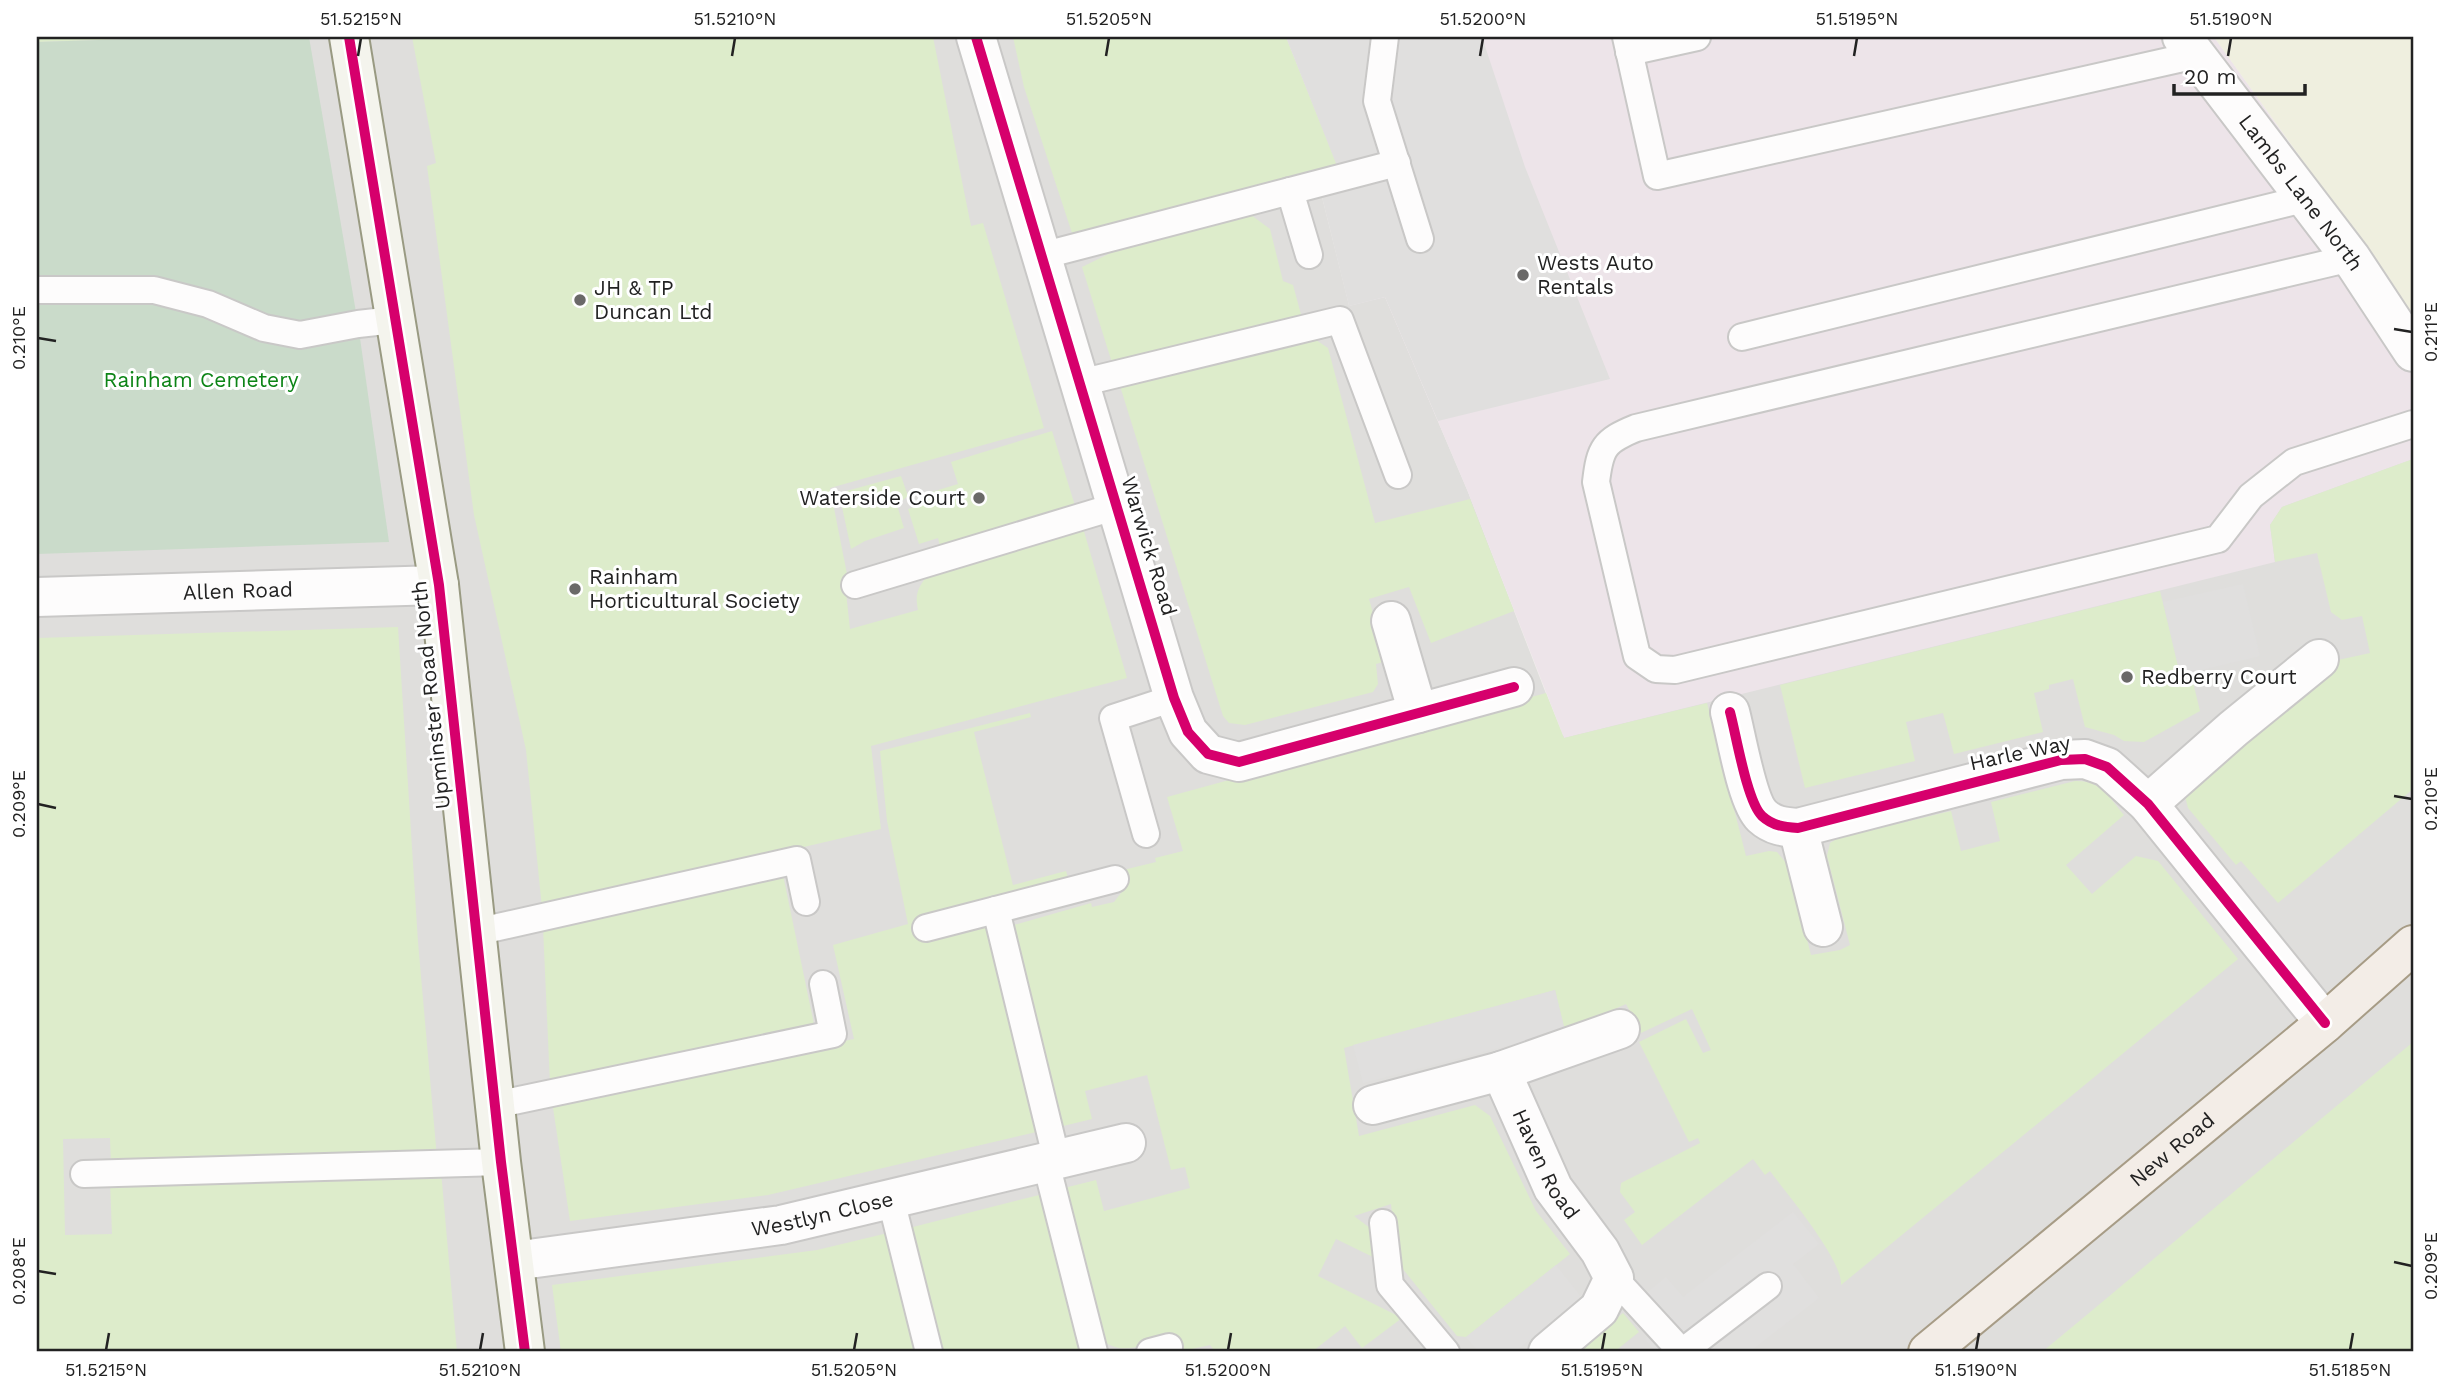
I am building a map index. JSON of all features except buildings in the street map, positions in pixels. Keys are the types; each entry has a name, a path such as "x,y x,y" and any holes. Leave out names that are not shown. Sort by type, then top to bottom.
{"main road":[{"name":"New Road","path":"1928,1352 2325,1023 2413,946"}],"street":[{"name":"Upminster Road North","path":"349,37 439,585 501,1162 525,1352"},
{"name":"Warwick Road","path":"976,37 1174,698 1188,732 1208,754 1239,762 1514,687"},
{"name":"Lambs Lane North","path":"2189,46 2351,258 2413,352"},
{"name":"Allen Road","path":"37,597 439,585"},
{"path":"1391,621 1418,713"},
{"path":"2148,804 2233,729 2319,659"},
{"path":"1730,712 1749,789 1761,815 1778,826 1798,828 1823,927"},
{"name":"Harle Way","path":"1798,828 2061,760 2085,759 2107,767 2148,804 2325,1023"},
{"path":"1373,1105 1501,1071 1620,1029"},
{"name":"Haven Road","path":"1501,1071 1553,1188 1600,1251 1614,1278"},
{"name":"Westlyn Close","path":"514,1261 781,1226 1126,1143"},
{"path":"1548,1352 1600,1309 1614,1278"}],"lane":[{"path":"1385,37 1377,101 1420,239"},
{"path":"1697,37 1628,44 1657,176 2189,46"},
{"path":"1041,256 1397,163"},
{"path":"1290,191 1309,255"},
{"path":"1742,337 2304,199"},
{"path":"2351,258 1650,425 1615,436 1599,456 1596,482 1637,656 1656,669 1675,670 2218,539 2251,496 2294,462 2413,424"},
{"path":"37,290 154,290 208,304 264,328 300,335 394,320"},
{"path":"1080,383 1340,320 1398,475"},
{"path":"855,585 1117,506"},
{"path":"1146,834 1113,718 1174,698"},
{"path":"476,932 797,860 806,902"},
{"path":"926,928 1115,879"},
{"path":"996,910 1094,1352"},
{"path":"495,1105 833,1034 822,984"},
{"path":"84,1174 501,1162"},
{"path":"891,1200 929,1352"},
{"path":"1383,1223 1390,1285 1446,1352"},
{"path":"1614,1278 1682,1352 1768,1286"}],"shaded area":[{"path":"37,37 1286,37 1302,78 1316,173 1349,305 1385,297 1468,492 1562,735 2413,459 2413,1352 37,1352"},
{"path":"1286,37 2214,37 2413,316 2413,459 2282,507 2270,525 2275,562 1564,738 1468,492 1385,297 1349,306 1302,78"},
{"path":"1286,37 1482,37 1525,167 1610,379 1438,421 1385,297 1349,306 1316,173 1337,166"},
{"path":"2243,584 2260,656 2180,675 2163,602"},
{"path":"1555,990 1565,1031 1363,1083 1353,1045"},
{"path":"1793,1212 1819,1244 1793,1264 1819,1298 1749,1352 1656,1352 1645,1339 1665,1323 1642,1297 1666,1277 1683,1297"},
{"path":"1556,1265 1582,1298 1514,1352 1479,1352 1466,1337"}],"green space":[{"path":"37,37 193,37 37,42"},
{"name":"Rainham Cemetery","path":"193,37 309,37 358,324 389,542 37,554 37,42"},
{"path":"412,37 933,37 971,226 983,223 1044,428 830,488 848,579 845,583 850,629 918,610 918,592 927,576 1083,528 1127,678 871,746 881,829 542,908 526,750 474,515 427,166 436,163"},
{"path":"1013,37 1286,37 1338,167 1072,233 1024,87"},
{"path":"2214,37 2413,37 2413,316 2334,204"},
{"path":"1247,212 1270,229 1283,281 1293,285 1302,318 1113,366 1082,267 1131,243"},
{"path":"1316,340 1328,348 1375,523 1470,499 1514,611 1431,643 1409,587 1369,599 1387,661 1376,664 1378,684 1373,692 1245,725 1229,723 1223,716 1120,386"},
{"name":"Waterside Court","path":"1052,431 1076,509 941,550 938,538 919,544 908,509 927,503 925,494 958,484 951,462"},
{"path":"2413,459 2413,789 2278,903 2241,861 2236,865 2188,808 2185,796 2188,788 2338,660 2370,653 2362,616 2342,620 2331,612 2317,553 2275,562 2270,525 2282,507"},
{"path":"901,476 908,496 897,505 904,528 865,541 851,549 839,493"},
{"path":"2160,591 2182,680 2192,678 2200,711 2144,742 2124,741 2114,735 2085,727 2073,679 2049,685 2049,689 2034,693 2043,732 1954,754 1943,713 1906,722 1915,761 1805,788 1780,685"},
{"path":"398,627 418,942 437,1158 111,1165 110,1138 63,1139 65,1235 112,1234 110,1181 441,1171 457,1352 37,1352 37,638"},
{"path":"1546,693 1564,738 1707,703 1746,856 1777,852 1788,865 1811,955 1840,950 1850,945 1827,856 1830,843 1838,838 1951,811 1961,851 2000,841 1991,802 2084,781 2098,786 2124,815 2066,865 2092,894 2136,856 2158,861 2238,959 1841,1285 1833,1260 1813,1227 1770,1171 1765,1175 1753,1159 1642,1245 1624,1220 1635,1212 1620,1192 1621,1183 1700,1143 1698,1138 1689,1142 1639,1042 1686,1019 1703,1053 1711,1050 1692,1009 1641,1033 1626,1004 1565,1031 1555,990 1344,1048 1359,1136 1475,1105 1490,1116 1536,1211 1570,1254 1466,1337 1457,1336 1398,1263 1391,1204 1354,1216 1374,1231 1375,1258 1336,1239 1318,1276 1402,1318 1362,1348 1345,1326 1313,1351 1309,1350 1310,1352 1206,1352 1214,1350 1210,1345 1178,1352 1174,1335 1134,1348 1115,1347 1106,1343 1098,1336 1060,1189 1096,1180 1104,1211 1190,1188 1185,1167 1171,1170 1147,1075 1085,1091 1092,1119 1055,1128 1007,927 1091,903 1092,907 1114,902 1124,889 1119,871 1156,862 1155,858 1183,851 1167,797"},
{"path":"1030,713 1031,717 974,732 1013,885 1066,871 1069,881 958,928 986,927 997,945 1045,1130 768,1195 570,1221 552,1101 854,1039 833,945 908,924 887,821 880,751"},
{"path":"783,875 815,1029 550,1084 543,927"},
{"path":"2413,1042 2413,1352 2042,1352 2089,1313"},
{"path":"1047,1193 1084,1352 936,1352 905,1229"},
{"path":"892,1232 920,1352 561,1352 552,1285 817,1250"},
{"path":"1623,1313 1639,1332 1614,1352 1575,1352"}],"cycle path":[{"path":"349,37 439,585 501,1162 525,1352"},
{"path":"976,37 1174,698 1188,732 1208,754 1239,762 1514,687"},
{"path":"1730,712 1747,783 1757,808 1770,822 1788,827 1798,828 2061,760 2085,759 2107,767 2148,804 2325,1023"}],"place":[{"name":"Wests Auto Rentals","path":"1523,275"},
{"name":"JH & TP Duncan Ltd","path":"580,300"},
{"name":"Waterside Court","path":"979,498"},
{"name":"Rainham Horticultural Society","path":"575,589"},
{"name":"Redberry Court","path":"2127,677"}]}
